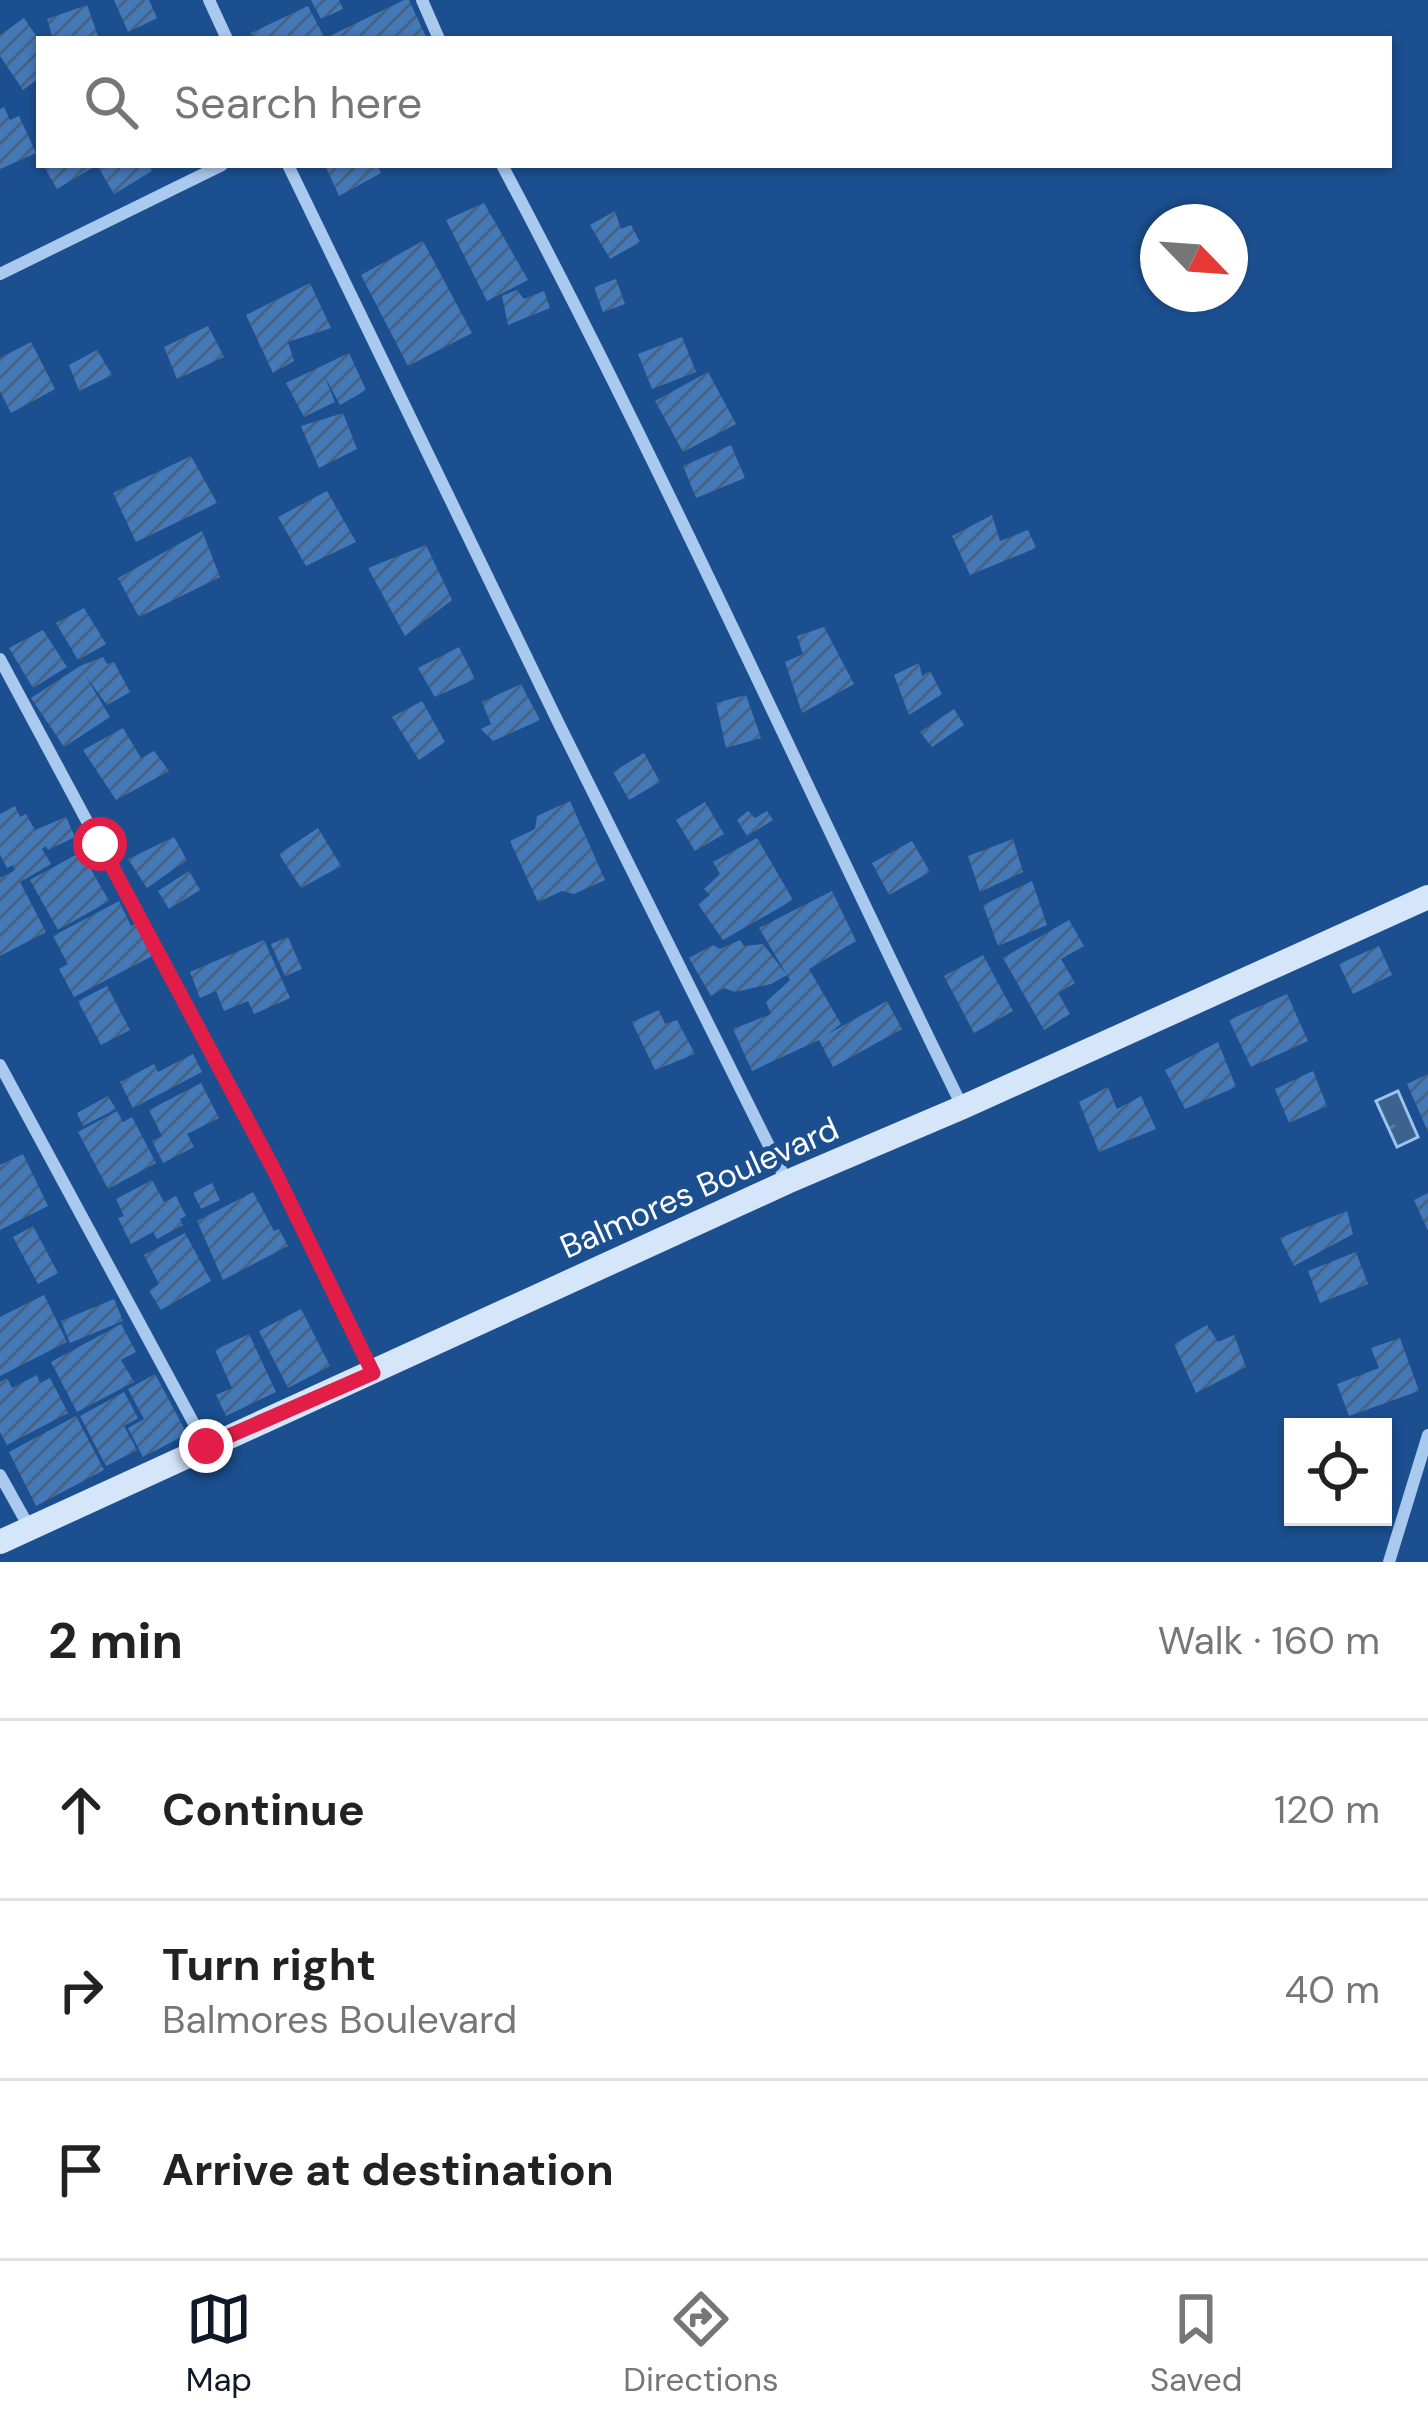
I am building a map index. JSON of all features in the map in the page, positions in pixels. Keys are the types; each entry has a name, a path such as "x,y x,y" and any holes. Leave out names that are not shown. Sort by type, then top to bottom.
{"street":[{"path":"209,0 226,36"},
{"path":"422,0 438,36"},
{"path":"0,274 216,168"},
{"path":"289,168 787,1181"},
{"path":"504,168 598,346 827,832 963,1107"},
{"path":"0,659 274,1170 373,1373"},
{"name":"Balmores Boulevard","path":"0,1542 787,1181 963,1107 1428,897"},
{"path":"0,1066 206,1446"},
{"path":"1390,1562 1428,1435"},
{"path":"0,1475 30,1528"}],"water":[{"path":"1398,1091 1418,1137 1397,1147 1376,1101"}],"building":[{"path":"114,0 149,0 157,18 128,32"},
{"path":"311,0 339,0 343,9 321,19"},
{"path":"409,0 426,36 332,36"},
{"path":"87,5 98,36 52,36 47,19"},
{"path":"308,6 323,36 252,36"},
{"path":"24,18 36,36 36,80 23,90 0,56 0,35"},
{"path":"4,107 10,120 19,116 36,153 0,169 0,109"},
{"path":"45,168 92,168 57,189"},
{"path":"99,168 150,168 152,171 114,194"},
{"path":"326,168 378,168 381,173 339,196"},
{"path":"484,203 528,280 487,301 446,220"},
{"path":"615,211 621,229 631,225 640,242 610,259 590,225"},
{"path":"423,241 472,333 408,366 361,275"},
{"path":"616,279 625,304 603,312 594,287"},
{"path":"310,283 331,328 288,342 294,361 273,373 246,315"},
{"path":"517,290 524,299 544,291 550,308 508,325 502,296"},
{"path":"208,326 224,357 177,379 164,347"},
{"path":"682,337 696,372 652,389 638,354"},
{"path":"31,342 55,389 11,413 0,391 0,358"},
{"path":"97,350 112,375 79,391 69,365"},
{"path":"349,353 366,390 340,405 324,375 335,402 304,417 286,383"},
{"path":"708,372 736,424 683,452 655,401"},
{"path":"343,413 357,449 319,468 301,426"},
{"path":"731,445 745,478 696,498 683,466"},
{"path":"191,456 217,503 136,542 113,493"},
{"path":"327,491 356,542 306,566 278,517"},
{"path":"992,515 1000,541 1028,530 1036,548 970,575 952,536"},
{"path":"202,531 220,577 139,617 118,578"},
{"path":"426,545 452,600 405,636 368,568"},
{"path":"84,608 106,644 78,660 56,623"},
{"path":"824,627 854,684 802,713 785,662 803,654 797,636"},
{"path":"43,630 67,667 33,688 9,648"},
{"path":"459,647 475,679 435,697 418,668"},
{"path":"103,657 107,664 114,662 130,692 107,705 85,675 110,717 64,747 31,698"},
{"path":"919,663 922,676 930,671 942,694 909,715 894,675"},
{"path":"521,684 540,720 493,741 481,729 491,724 482,702"},
{"path":"746,695 761,738 726,748 716,703"},
{"path":"422,701 445,742 419,760 392,717"},
{"path":"954,709 964,725 932,747 920,732"},
{"path":"123,728 141,758 154,751 169,771 116,800 83,750"},
{"path":"644,753 660,782 629,800 613,772"},
{"path":"570,801 605,880 574,894 562,891 538,902 510,841 535,829 537,816"},
{"path":"705,802 724,834 695,851 676,820"},
{"path":"15,806 35,830 66,817 75,837 42,849 51,864 20,882 46,932 0,956 0,878 15,870 13,865 7,868 0,855 0,814"},
{"path":"748,811 755,818 767,811 773,820 747,836 737,820"},
{"path":"318,828 341,866 301,888 279,854"},
{"path":"174,837 187,860 147,888 128,859"},
{"path":"757,838 793,900 723,940 698,904 710,895 704,889 720,874 713,862"},
{"path":"1013,839 1023,872 980,892 968,856"},
{"path":"912,841 930,872 889,895 872,863"},
{"path":"81,852 109,901 58,930 30,880"},
{"path":"189,871 200,890 169,909 158,891"},
{"path":"1032,881 1047,925 998,946 983,905"},
{"path":"832,891 856,941 809,969 841,1024 828,1034 887,1001 902,1029 833,1067 819,1040 752,1071 733,1029 771,1014 766,1002 790,980 759,928"},
{"path":"119,901 154,955 74,997 59,969 68,964 53,936"},
{"path":"1069,920 1084,946 1061,959 1075,983 1058,993 1070,1014 1044,1030 1003,958"},
{"path":"288,937 302,969 285,976 271,944"},
{"path":"264,940 290,998 254,1014 248,1001 224,1011 216,991 200,998 190,972"},
{"path":"740,940 744,946 763,944 787,975 771,984 735,992 724,988 711,996 689,958 713,945 720,949"},
{"path":"1379,946 1392,975 1353,994 1339,964"},
{"path":"983,955 1013,1011 974,1033 944,976"},
{"path":"107,986 130,1030 101,1045 78,1001"},
{"path":"1287,994 1308,1041 1251,1067 1229,1020"},
{"path":"659,1010 665,1024 677,1020 695,1054 655,1070 632,1022"},
{"path":"1218,1042 1236,1087 1185,1109 1165,1070"},
{"path":"193,1054 202,1072 133,1108 120,1082 154,1064 158,1072"},
{"path":"1313,1071 1327,1106 1289,1123 1275,1089"},
{"path":"1428,1074 1428,1132 1407,1084"},
{"path":"201,1083 219,1118 187,1134 194,1147 163,1163 152,1141 162,1136 149,1110"},
{"path":"1108,1087 1117,1109 1141,1096 1156,1129 1099,1152 1079,1102"},
{"path":"108,1096 116,1109 83,1126 77,1113"},
{"path":"117,1111 123,1122 132,1117 156,1163 108,1189 78,1132"},
{"path":"23,1154 48,1206 0,1230 0,1165"},
{"path":"152,1180 164,1202 176,1196 186,1216 180,1219 183,1225 157,1239 153,1232 131,1244 118,1218 124,1216 116,1199"},
{"path":"212,1183 220,1200 201,1209 193,1193"},
{"path":"253,1192 288,1246 223,1280 197,1221"},
{"path":"1428,1193 1428,1231 1414,1200"},
{"path":"1347,1211 1353,1234 1294,1266 1280,1238"},
{"path":"33,1226 58,1273 38,1284 13,1237"},
{"path":"185,1233 211,1281 161,1310 149,1291 159,1284 144,1255"},
{"path":"1356,1252 1368,1284 1320,1303 1308,1271"},
{"path":"44,1295 67,1342 0,1376 0,1317"},
{"path":"114,1299 123,1321 70,1343 61,1321"},
{"path":"301,1309 330,1366 288,1388 259,1331"},
{"path":"121,1324 136,1352 121,1360 134,1382 77,1412 51,1362"},
{"path":"1207,1325 1218,1342 1234,1335 1246,1367 1196,1393 1174,1344"},
{"path":"249,1334 276,1392 226,1416 216,1395 232,1388 215,1350"},
{"path":"1400,1338 1419,1391 1349,1416 1337,1384 1379,1368 1371,1348"},
{"path":"155,1374 187,1434 143,1457 128,1428 144,1419 128,1389"},
{"path":"37,1375 40,1383 50,1378 68,1413 7,1445 0,1432 0,1382 7,1378 12,1388"},
{"path":"124,1392 138,1418 124,1426 137,1450 106,1466 80,1416"},
{"path":"76,1416 104,1470 36,1506 9,1452"}],"route":[{"path":"100,844 274,1170 373,1373 206,1446"}]}
